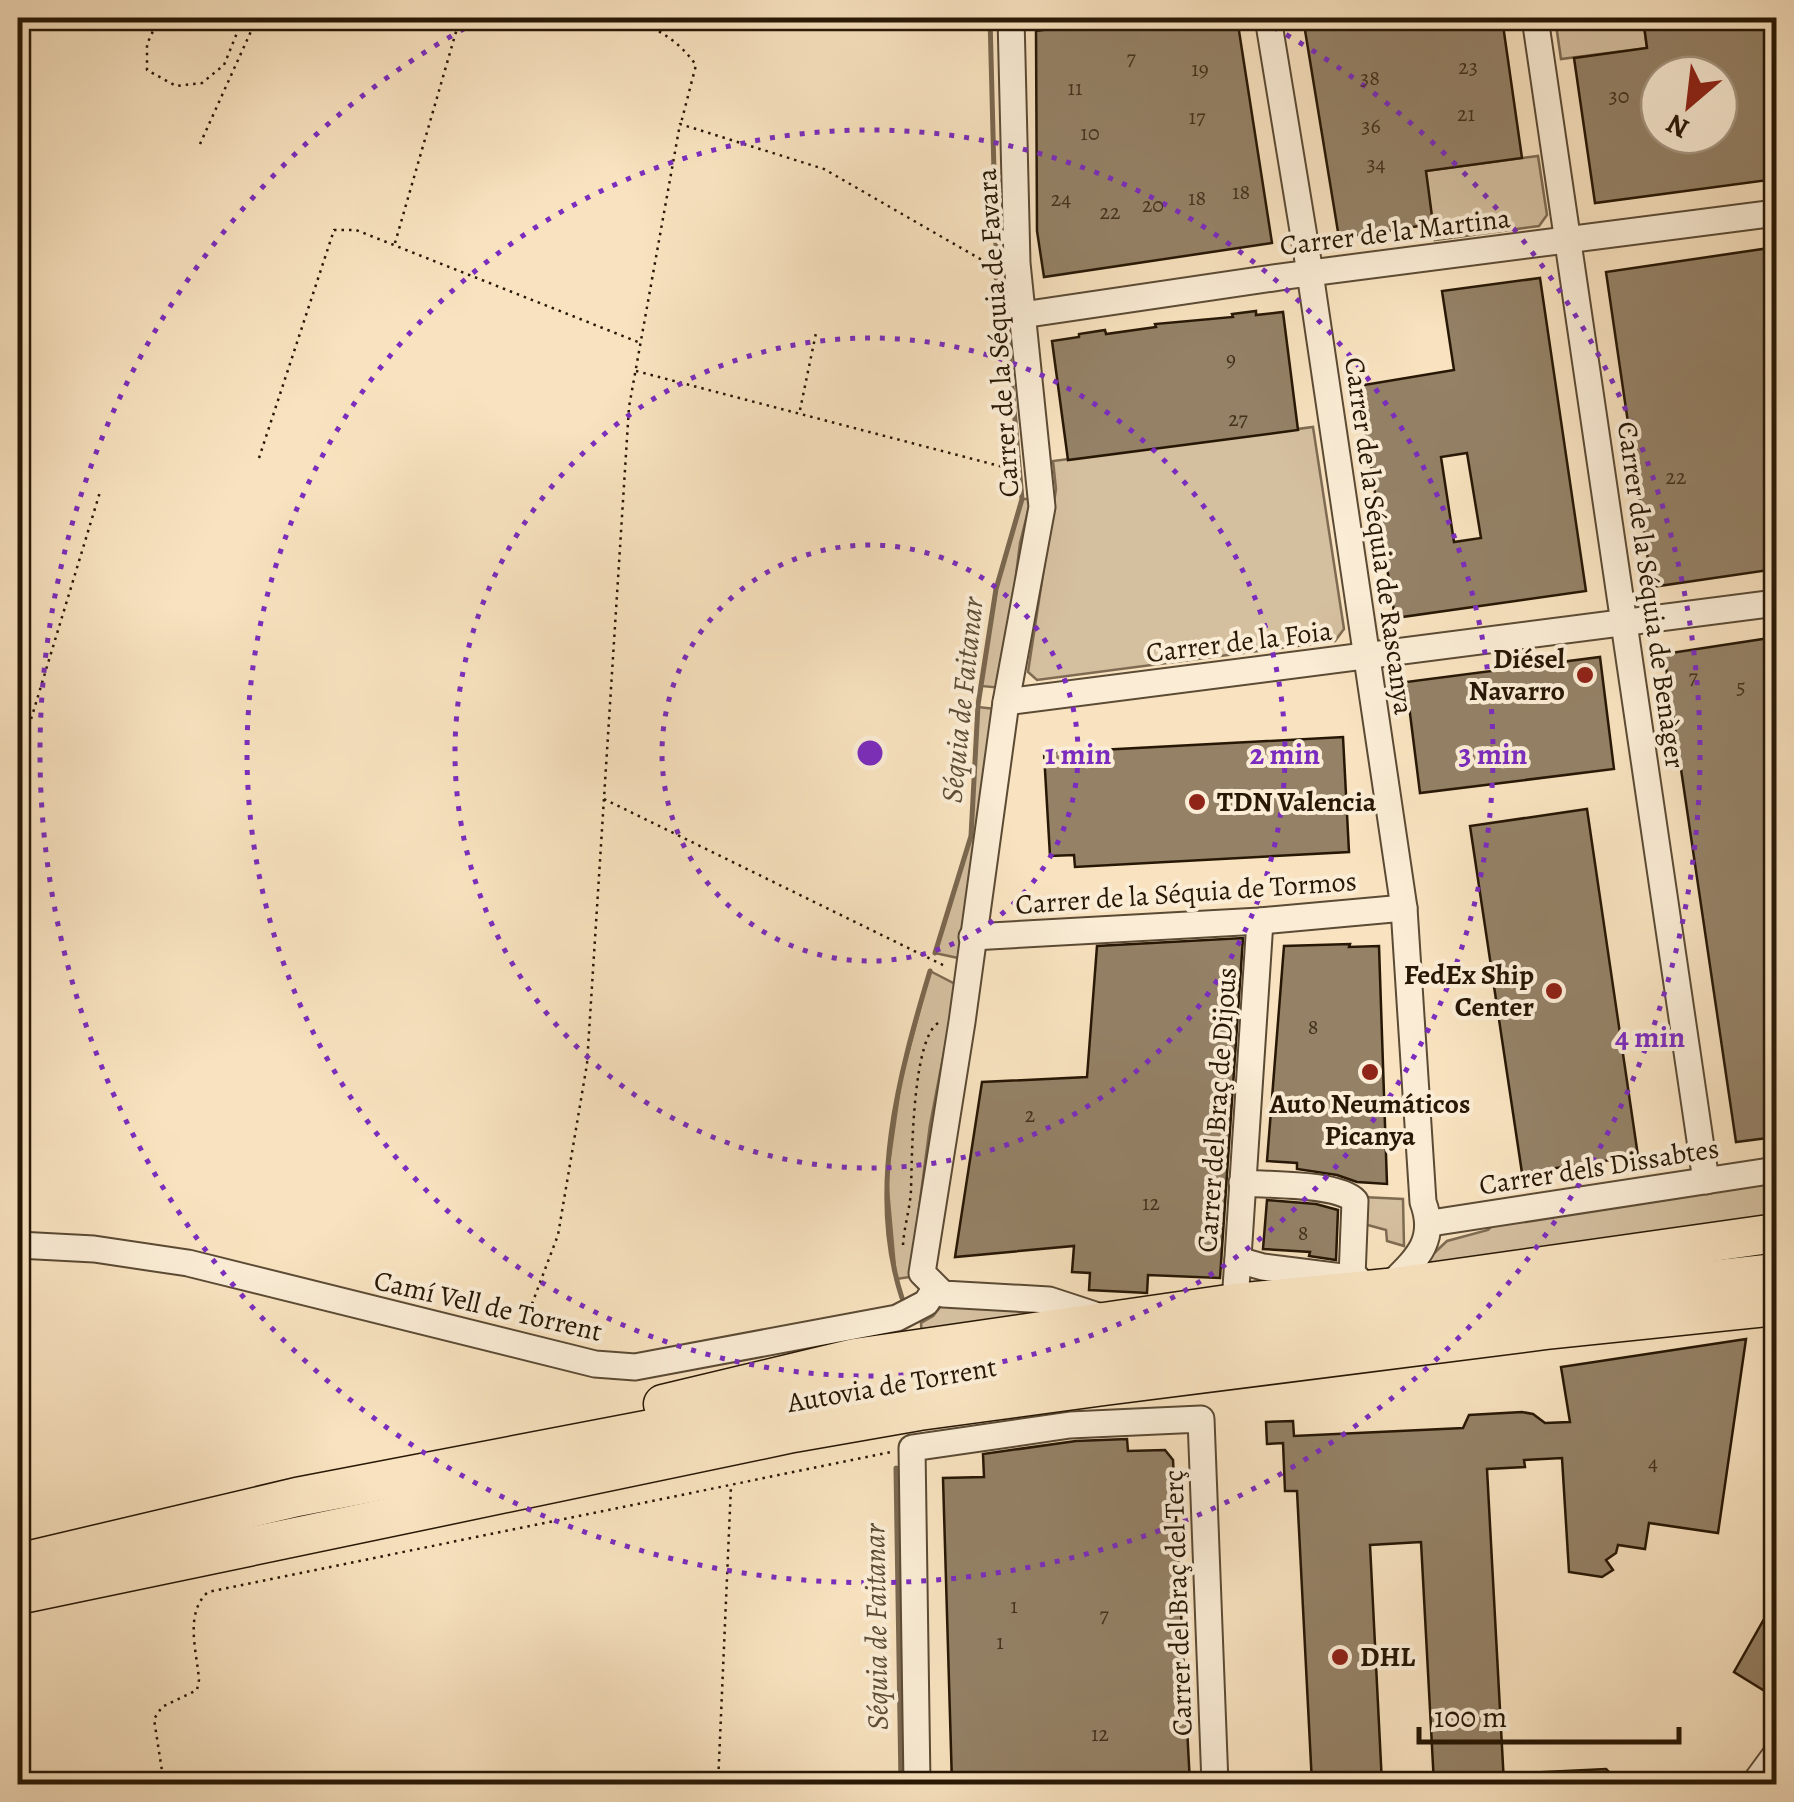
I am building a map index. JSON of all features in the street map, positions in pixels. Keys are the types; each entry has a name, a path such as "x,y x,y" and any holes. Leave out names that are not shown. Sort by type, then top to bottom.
{"highway":[{"path":"297,1498 733,1385 837,1362 1235,1303 1776,1233"},
{"name":"Autovia de Torrent","path":"18,1563 297,1498 833,1394 1073,1355 1474,1305 1776,1273"},
{"name":"Autovia de Torrent","path":"18,1595 919,1411 1546,1330 1776,1306"},
{"path":"1104,1386 1443,1364 1776,1328"}],"street":[{"name":"Carrer de la Séquia de Favara","path":"936,1289 922,1273 1006,702 1042,507 1017,263 1011,18"},
{"name":"Carrer de la Séquia de Rascanya","path":"1268,18 1404,908 1423,1202 1431,1223"},
{"name":"Carrer de la Séquia de Benàger","path":"1535,18 1706,1180"},
{"name":"Carrer de la Martina","path":"1022,315 1310,273 1776,214"},
{"name":"Carrer de la Foia","path":"1006,702 1776,603"},
{"name":"Carrer de la Séquia de Tormos","path":"972,938 1404,908"},
{"name":"Carrer del Braç de Dijous","path":"1235,1303 1260,920"},
{"name":"Carrer dels Dissabtes","path":"1431,1223 1776,1170"},
{"path":"1242,1183 1333,1190 1352,1197 1374,1284"},
{"path":"1238,1260 1374,1284 1426,1245 1431,1223"},
{"name":"Camí Vell de Torrent","path":"18,1245 94,1248 188,1263 595,1364 635,1367 896,1318 926,1303 936,1289"},
{"path":"936,1289 944,1294 1049,1300 1116,1322"},
{"name":"Carrer del Braç del Terç","path":"912,1448 1070,1425 1201,1419 1215,1784"},
{"path":"912,1448 917,1784"},
{"path":"1754,1784 1776,1754"}],"path":[{"path":"159,18 147,44 147,70 176,86 202,82 224,65 243,18"},
{"path":"200,144 256,18"},
{"path":"394,245 460,18"},
{"path":"517,1345 558,1236 587,1064 623,468 639,343 680,124 696,65 684,47 666,33 632,18"},
{"path":"680,124 824,169 995,267 1017,263"},
{"path":"18,161 18,180"},
{"path":"259,458 334,230 356,230 639,343"},
{"path":"800,412 816,333"},
{"path":"635,371 1011,469"},
{"path":"18,762 100,492"},
{"path":"603,799 926,959 967,975"},
{"path":"903,1251 910,1193 910,1145 923,1052 933,1025 946,1020"},
{"path":"164,1784 154,1719 171,1700 197,1690 200,1680 193,1615 199,1600 208,1592 912,1448"},
{"path":"718,1784 731,1485"}],"shaded area":[{"path":"1555,18 1643,18 1647,48 1561,59"},
{"path":"1538,156 1547,215 1539,226 1435,240 1425,171"},
{"path":"1313,427 1344,629 1335,641 1037,680 1028,672 1056,489 1053,461"},
{"path":"1022,499 1031,499 1020,543 1002,688 981,686 996,589"},
{"path":"978,707 996,709 977,859 958,958 935,953 971,836"},
{"path":"930,971 957,985 930,1125 910,1277 896,1279 887,1178 901,1080"},
{"path":"1776,1180 1776,1224 1415,1271 1447,1241 1488,1230 1497,1221"},
{"path":"1362,1197 1403,1199 1404,1246 1387,1241 1386,1230 1364,1224"},
{"path":"942,1305 1018,1306 1045,1313 922,1339 921,1323"}],"building":[{"path":"1123,18 1237,18 1272,243 1044,277 1037,231 1036,31"},
{"path":"1303,18 1502,18 1522,158 1426,171 1433,224 1339,238"},
{"path":"1643,18 1765,18 1776,91 1776,179 1595,203 1574,58 1647,48"},
{"path":"1776,247 1776,569 1652,587 1606,272"},
{"path":"1540,278 1586,591 1395,618 1358,386 1454,370 1442,291","holes":["1467,453 1481,538 1454,542 1441,457"]},
{"path":"1256,311 1256,315 1283,312 1298,430 1068,460 1052,341 1105,330 1106,334"},
{"path":"1776,637 1776,1137 1736,1142 1664,654"},
{"path":"1600,657 1614,769 1420,793 1406,682"},
{"name":"TDN Valencia","path":"1343,737 1349,852 1075,867 1074,855 1050,856 1044,753"},
{"name":"FedEx Ship Center","path":"1587,809 1638,1156 1522,1173 1470,826"},
{"path":"1243,938 1220,1278 1148,1275 1147,1293 1089,1290 1090,1273 1072,1272 1074,1246 955,1257 982,1082 1087,1077 1097,946"},
{"path":"1350,944 1349,947 1379,946 1387,1184 1297,1169 1297,1163 1267,1161 1284,946"},
{"path":"1267,1200 1338,1210 1336,1260 1309,1256 1310,1252 1263,1249"},
{"name":"DHL","path":"1746,1339 1718,1533 1649,1523 1645,1549 1618,1545 1616,1553 1606,1560 1613,1570 1602,1577 1569,1572 1562,1458 1524,1460 1525,1467 1487,1469 1504,1784 1434,1784 1421,1542 1370,1545 1382,1784 1312,1784 1297,1491 1285,1491 1283,1443 1267,1444 1266,1422 1293,1421 1294,1436 1463,1428 1469,1415 1522,1412 1545,1423 1570,1422 1561,1367"},
{"path":"1127,1439 1128,1451 1165,1450 1173,1460 1190,1784 952,1784 943,1478 984,1477 983,1454 1076,1441"},
{"path":"1776,1598 1776,1698 1734,1672"},
{"path":"1606,1769 1613,1784 1525,1784 1525,1773"}],"waterway":[{"name":"Séquia de Faitanar","path":"990,18 996,249"},
{"name":"Séquia de Faitanar","path":"935,953 971,836 978,705 996,589 1022,499 1006,319 995,273"},
{"name":"Séquia de Faitanar","path":"902,1298 892,1257 887,1175 898,1092 930,971"},
{"name":"Séquia de Faitanar","path":"896,1468 901,1784"}],"place":[{"name":"Diésel Navarro","path":"1585,675"},
{"name":"TDN Valencia","path":"1197,802"},
{"name":"FedEx Ship Center","path":"1554,991"},
{"name":"Auto Neumáticos Picanya","path":"1370,1072"},
{"name":"DHL","path":"1340,1657"}]}
